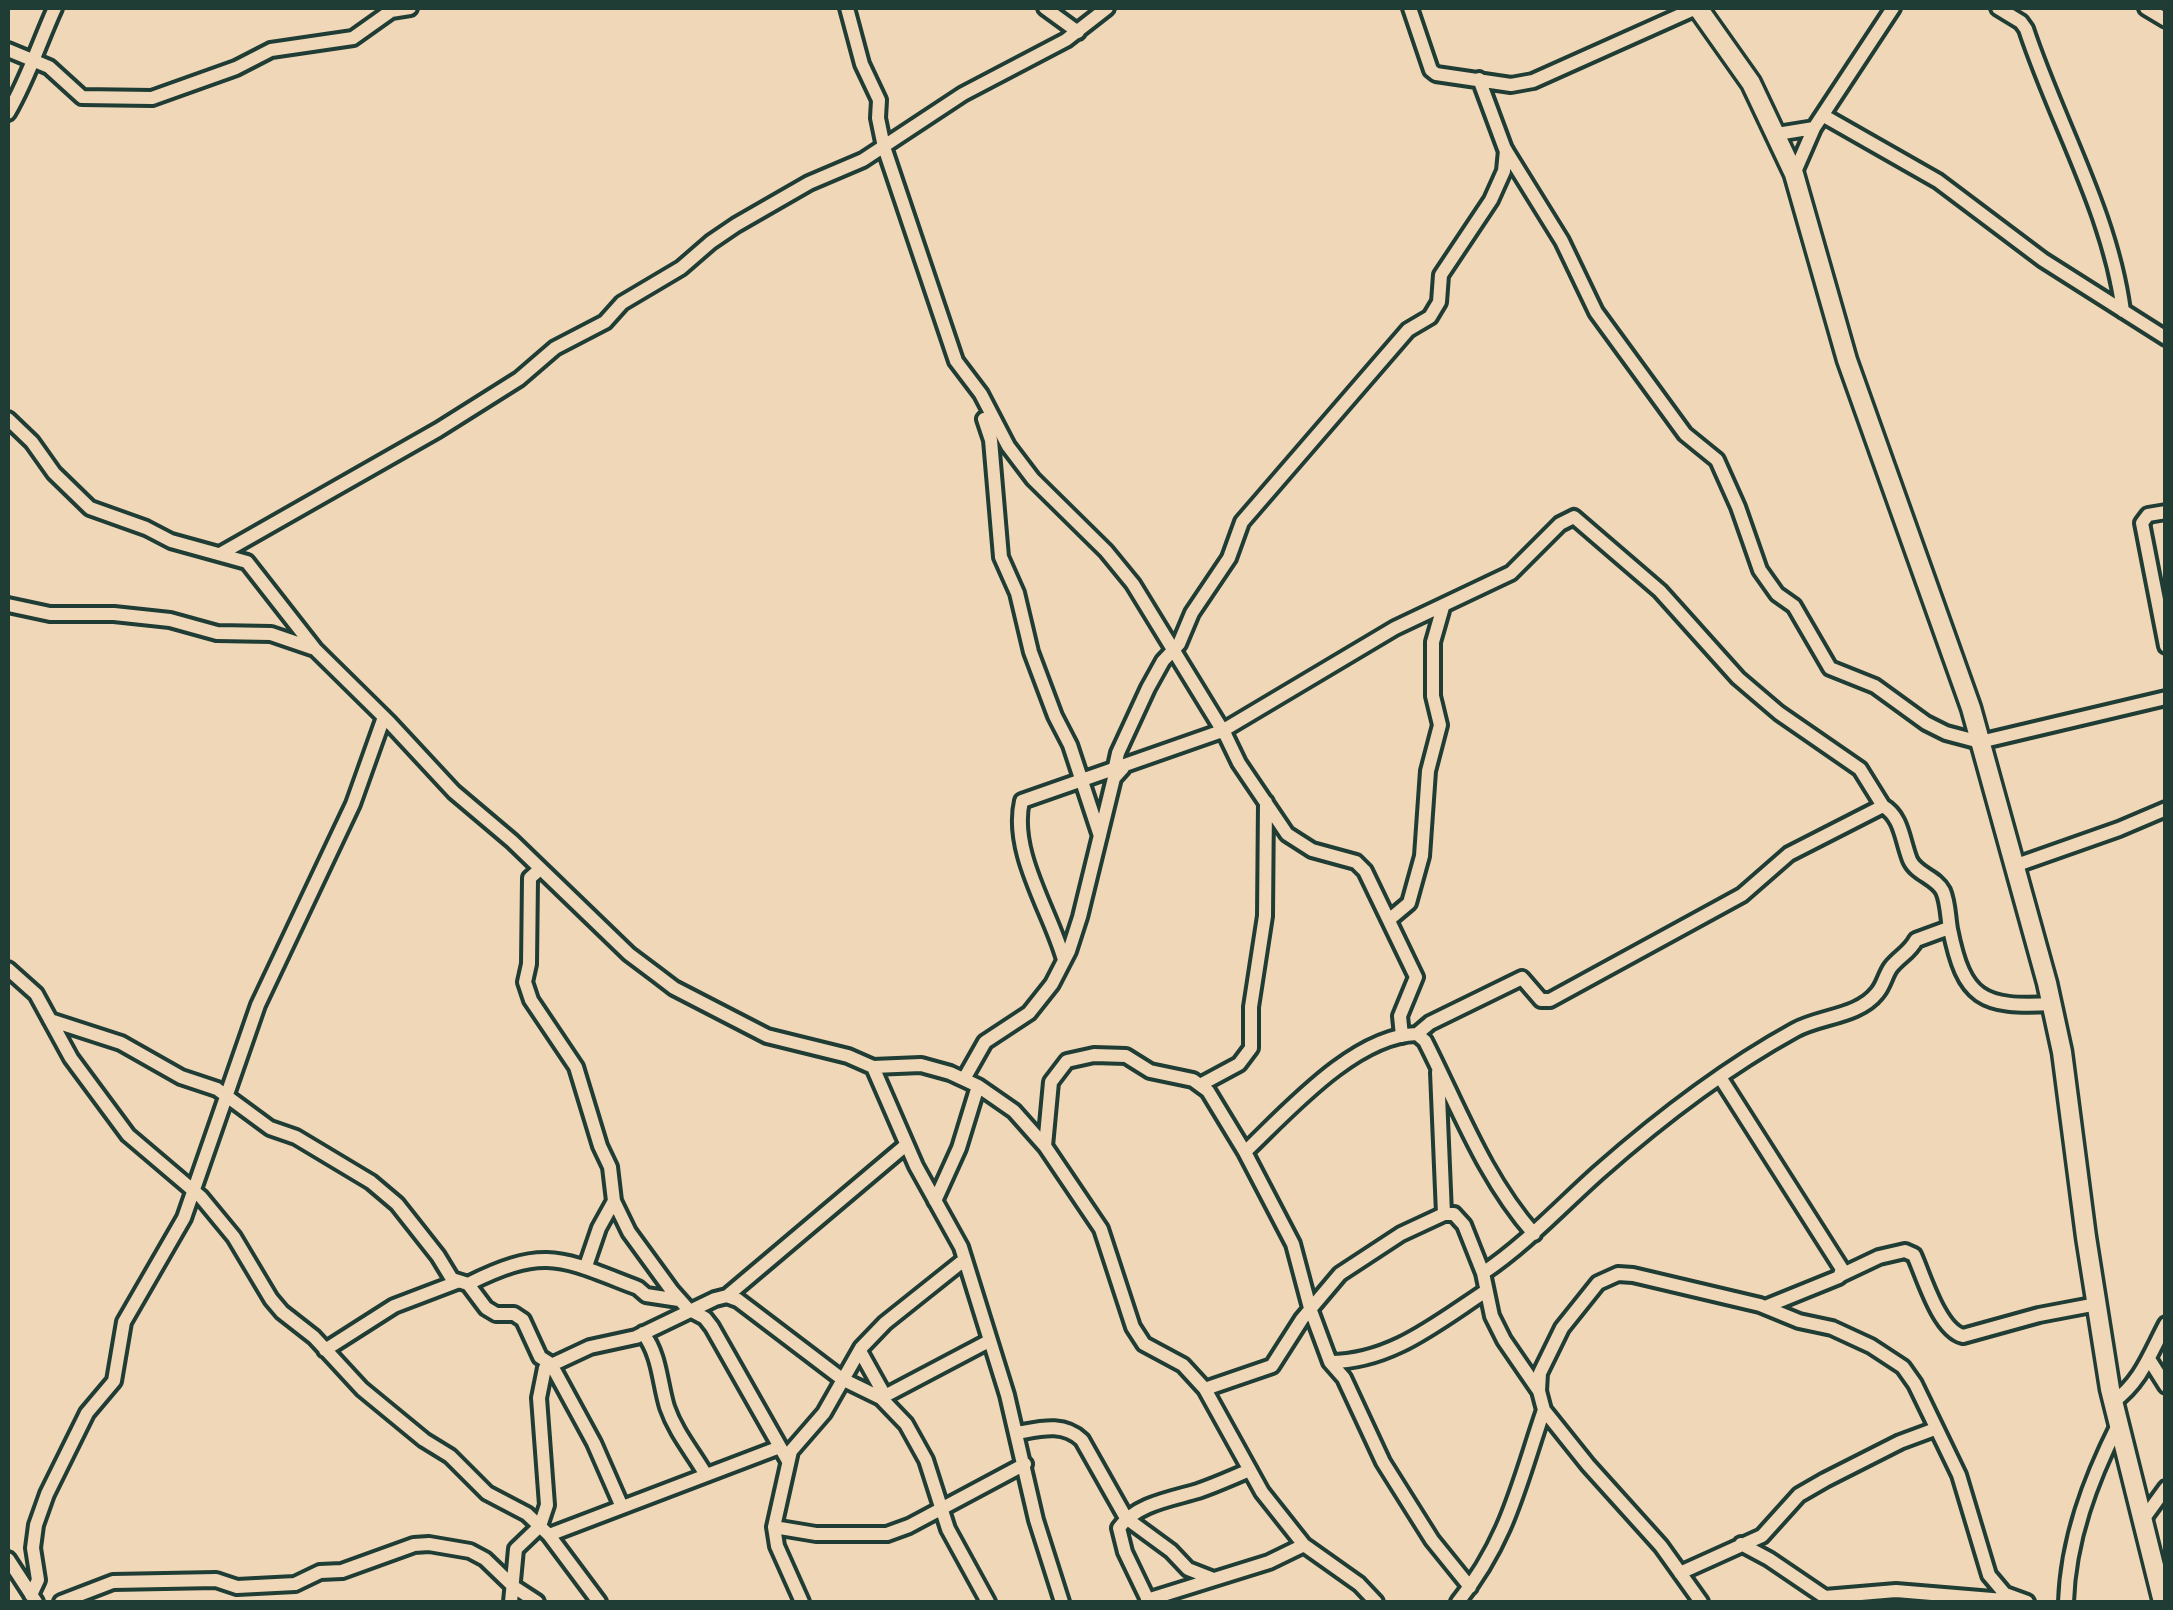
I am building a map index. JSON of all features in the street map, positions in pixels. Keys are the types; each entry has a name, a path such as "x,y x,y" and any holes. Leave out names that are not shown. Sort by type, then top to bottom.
{"street":[{"path":"8,113 55,8"},
{"path":"8,50 57,73 82,98 152,98 236,68 271,50 353,38 391,12 410,8"},
{"path":"847,8 862,64 879,100 884,147 956,361 1033,479 1106,551 1133,584 1266,802 1295,842 1356,862 1365,871 1416,977 1400,1016 1410,1035 1425,1040 1506,1202 1534,1234"},
{"path":"1045,8 1078,32"},
{"path":"222,553 438,430 519,379 555,348 605,322 622,303 681,268 736,225 788,194 852,166 963,94 1040,56 1107,8"},
{"path":"1410,8 1431,70 1436,74 1511,86 1533,81 1697,8 1750,83 1777,134 1810,222 1847,360 1980,742 2052,1004 2113,1402 2163,1602"},
{"path":"1794,174 1814,128 1893,8"},
{"path":"1998,8 2026,29 2101,218 2123,311"},
{"path":"2146,8 2166,20"},
{"path":"1478,79 1506,150 1562,242 1596,312 1685,434 1717,460 1760,570 1777,594 1794,606 1826,665 1874,686 1926,723 1980,742 2166,698"},
{"path":"1824,116 1938,180 2042,260 2166,338"},
{"path":"1777,134 1814,128"},
{"path":"964,1080 985,1042 1029,1013 1052,984 1080,917 1118,769 1118,753 1148,688 1206,588 1229,558 1234,538 1249,512 1401,338 1433,314 1441,295 1441,275 1492,200 1504,171 1506,150"},
{"path":"972,384 992,440 1001,557 1017,593 1031,652 1084,781 1100,836"},
{"path":"8,419 32,442 54,474 90,508 170,541 247,562 315,649 454,792 629,954 674,988 767,1036 848,1056 873,1067 921,1065 978,1086 1014,1112 1045,1146 1102,1230 1134,1327 1144,1344 1183,1365 1205,1389 1262,1492 1304,1545 1376,1602"},
{"path":"2166,512 2148,515 2142,523 2166,646"},
{"path":"1064,960 1058,936 1034,882 1020,813 1022,802 1222,730 1395,628 1511,573 1560,524 1572,518 1580,520 1688,618 1738,678 1791,722 1860,769 1882,806 1900,826 1912,865 1942,891 1964,979 1978,995 2008,1003 2052,1004"},
{"path":"8,605 50,614 114,614 170,620 217,633 271,634 315,649"},
{"path":"1390,918 1409,903 1422,856 1428,771 1440,724 1433,696 1432,642 1443,607"},
{"path":"271,634 292,620"},
{"path":"33,1599 38,1580 33,1548 36,1525 47,1494 87,1413 114,1381 124,1322 152,1268 174,1237 258,1005 353,804 384,717"},
{"path":"1200,1085 1239,1064 1252,1048 1251,1007 1265,916 1266,802"},
{"path":"1245,1152 1337,1065 1410,1035 1522,978 1541,1000 1550,1000 1742,895 1790,854 1882,806"},
{"path":"2014,866 2166,809"},
{"path":"540,870 530,878 530,964 525,982 530,1000 576,1067 610,1167 614,1201 629,1232 684,1304 712,1327 788,1461"},
{"path":"1484,1274 1534,1234 1597,1174 1720,1077 1800,1027 1838,1016 1876,996 1885,975 1910,952 1916,940 1946,928 1951,933"},
{"path":"8,969 36,994 71,1058 128,1135 193,1191 234,1236 270,1299 314,1336 362,1389 424,1440 450,1456 487,1492 527,1514 544,1531 592,1601"},
{"path":"50,1020 122,1043 181,1076 226,1095 270,1128 329,1155 387,1194 486,1308 524,1320 540,1357 550,1364 594,1443 622,1507"},
{"path":"1045,1146 1051,1082 1067,1061 1126,1056 1150,1071 1173,1074 1208,1091 1293,1244 1330,1362 1344,1378 1368,1434 1414,1514 1470,1587"},
{"path":"873,1067 906,1145 961,1247 1062,1602"},
{"path":"1438,1067 1444,1214"},
{"path":"1720,1077 1842,1269 1841,1275"},
{"path":"934,1202 959,1148 978,1086"},
{"path":"326,1350 394,1306 535,1259 570,1261 638,1288 646,1295 684,1304 726,1296 906,1145"},
{"path":"586,1266 599,1228 614,1201"},
{"path":"1205,1389 1272,1366 1310,1308 1340,1274 1401,1234 1444,1214 1454,1214 1464,1225 1484,1274 1486,1291 1504,1340 1538,1391 1544,1410 1701,1602"},
{"path":"1765,1307 1879,1257 1905,1250 1914,1255 1953,1334 1963,1336 2096,1304"},
{"path":"802,1602 777,1546 774,1526 791,1451 824,1413 860,1351 885,1322 964,1260"},
{"path":"1538,1391 1540,1374 1562,1328 1598,1283 1618,1274 1632,1274 1765,1307 1852,1336 1903,1368 1915,1384 1959,1475 1989,1575 2005,1594 2024,1602"},
{"path":"1330,1362 1356,1362 1387,1353 1486,1291"},
{"path":"726,1296 771,1323 842,1378 883,1397"},
{"path":"544,1531 547,1505 539,1398 545,1368 590,1347 643,1333 684,1304"},
{"path":"2113,1402 2128,1391 2166,1324"},
{"path":"643,1333 653,1346 678,1435 706,1475"},
{"path":"883,1397 989,1341"},
{"path":"860,1351 883,1397 917,1442 948,1530 988,1602"},
{"path":"2149,1359 2166,1386"},
{"path":"1458,1602 1504,1530 1544,1410"},
{"path":"2066,1602 2067,1570 2092,1476 2118,1426"},
{"path":"1017,1434 1049,1428 1074,1432 1126,1518 1171,1551 1188,1569 1211,1578"},
{"path":"1680,1573 1762,1536 1799,1495 1900,1442 1936,1429"},
{"path":"511,1602 516,1549 544,1531 622,1507 780,1446"},
{"path":"774,1526 816,1534 886,1534 1025,1464"},
{"path":"1250,1470 1126,1518 1119,1528 1124,1552 1148,1601 1269,1562 1304,1545"},
{"path":"2142,1521 2159,1505 2166,1488"},
{"path":"60,1602 114,1582 216,1580 237,1588 295,1584 320,1572 342,1571 428,1544 470,1551 537,1602"},
{"path":"1740,1544 1826,1597 1896,1592 2024,1602"},
{"path":"8,1559 33,1599"}]}
